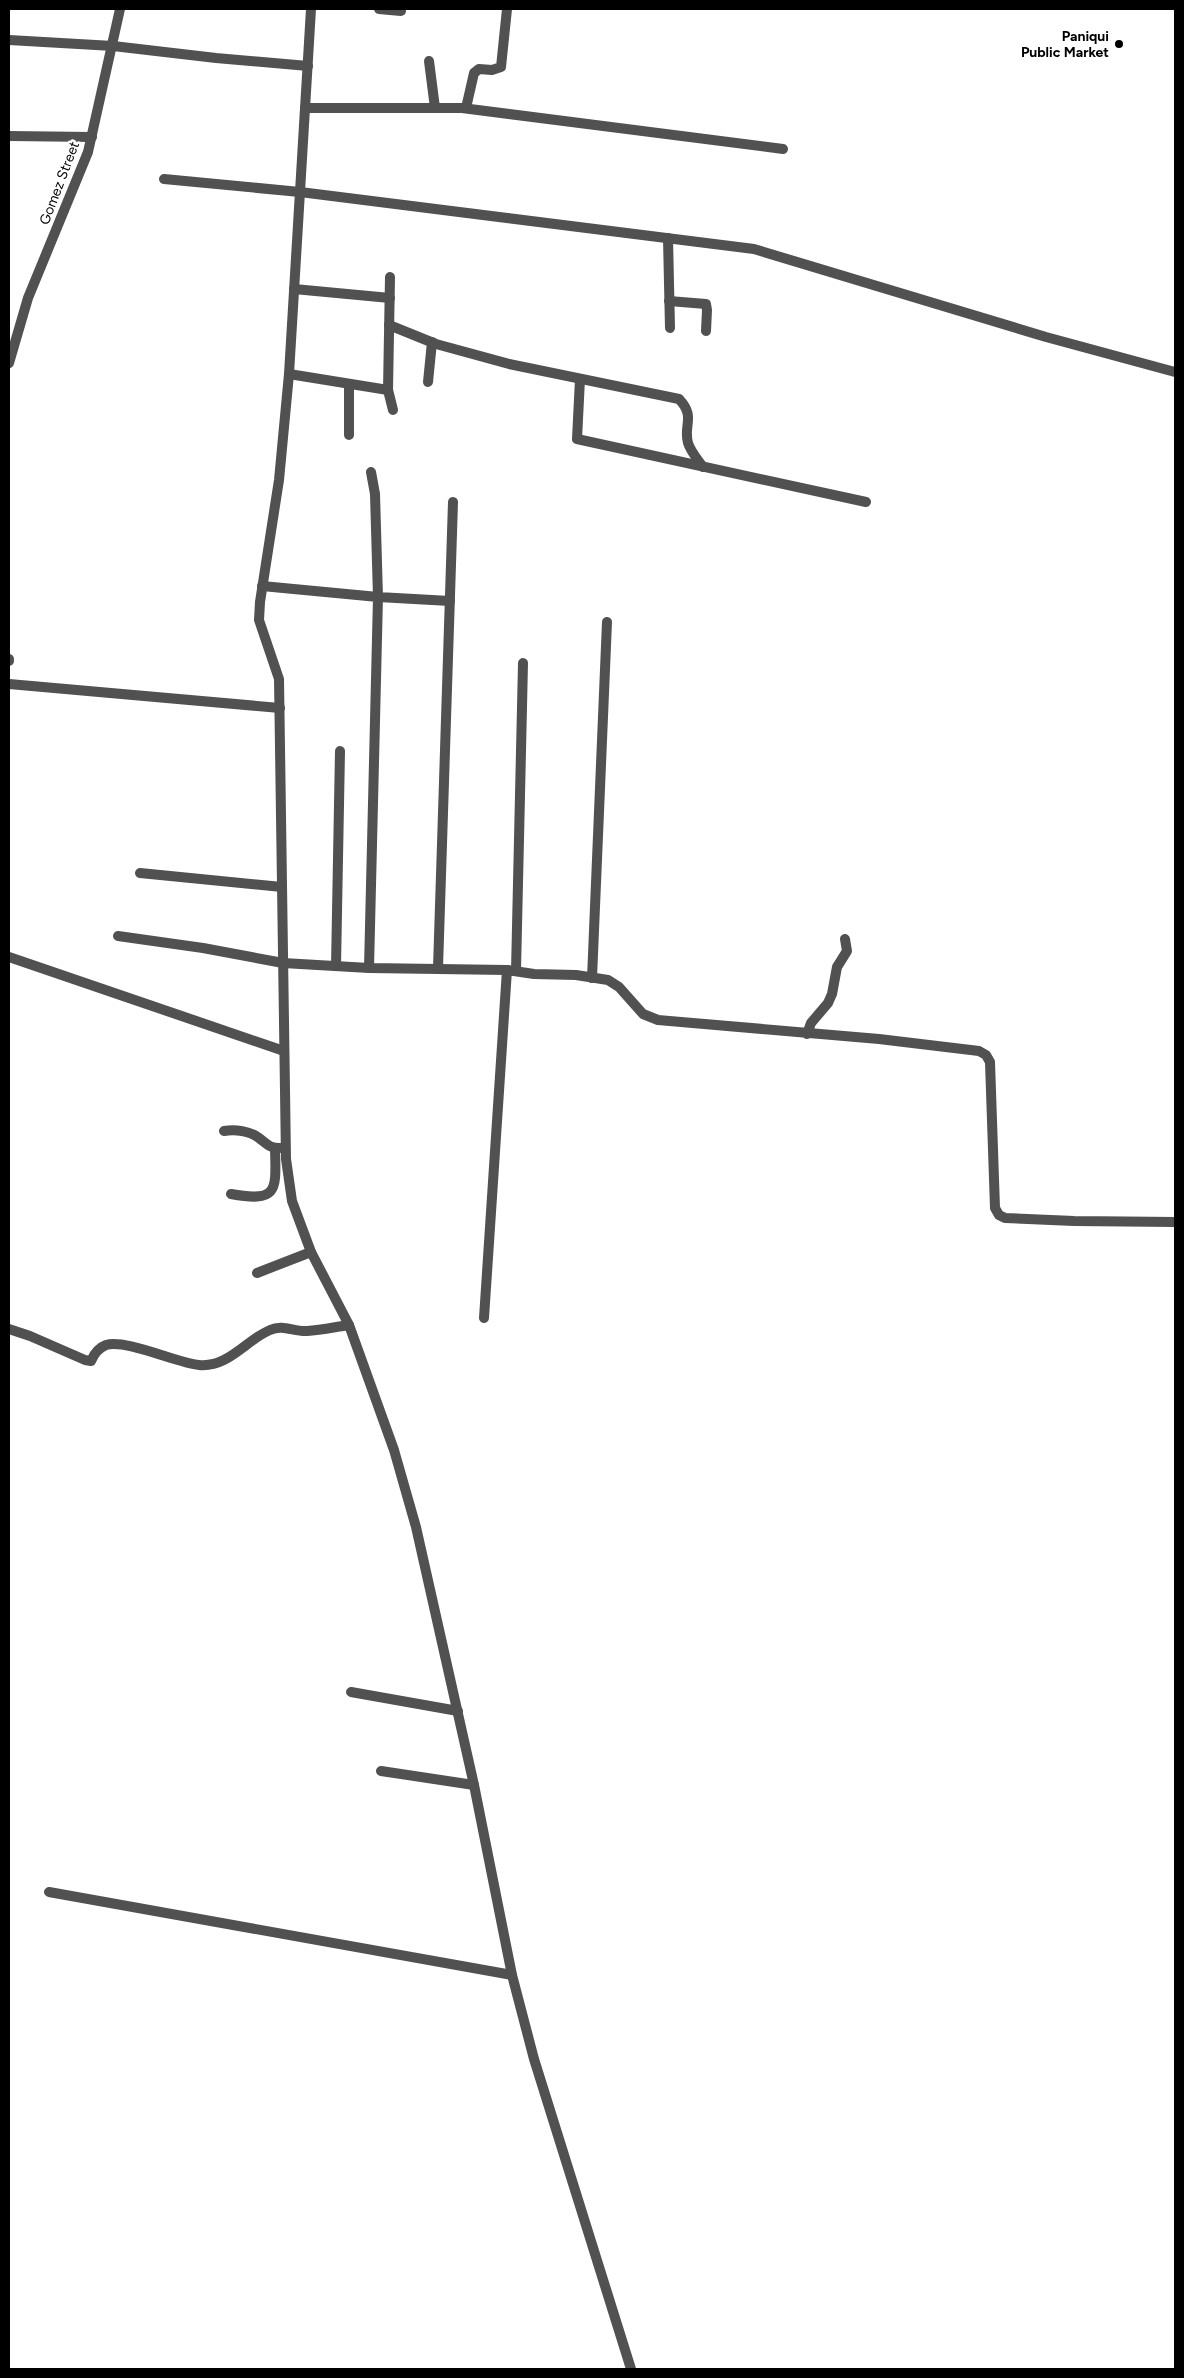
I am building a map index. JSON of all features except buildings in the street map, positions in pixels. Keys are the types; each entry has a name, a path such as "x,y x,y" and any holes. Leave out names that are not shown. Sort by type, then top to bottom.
{"street":[{"name":"Gomez Street","path":"9,363 28,298 82,166 92,136 120,9"},
{"path":"311,9 289,374 279,480 262,586 259,620 280,679 286,1147 292,1201 311,1252 349,1326 394,1450 416,1527 458,1711 512,1975 534,2060 631,2369"},
{"path":"379,9 401,11"},
{"path":"466,108 474,73 479,69 492,70 501,67 506,9"},
{"path":"9,40 113,46 308,66"},
{"path":"430,61 435,108"},
{"path":"305,108 466,108 783,149"},
{"path":"9,136 92,136"},
{"path":"164,179 300,192 754,250 1046,337 1175,372"},
{"path":"668,238 670,328"},
{"path":"390,277 388,390 393,410"},
{"path":"294,289 390,298"},
{"path":"669,301 706,304 706,331"},
{"path":"389,326 432,342 509,364 678,399 687,408 689,422 688,442 703,468"},
{"path":"428,382 432,342"},
{"path":"289,374 388,390"},
{"path":"580,379 577,439 866,502"},
{"path":"349,384 349,435"},
{"path":"369,968 378,597 375,494 371,472"},
{"path":"438,968 454,502"},
{"path":"262,586 378,597 450,601"},
{"path":"592,978 607,622"},
{"path":"484,1318 511,970 524,663"},
{"path":"9,684 280,708"},
{"path":"336,966 340,751"},
{"path":"140,873 282,887"},
{"path":"118,936 203,948 283,963 369,968 511,970 534,974 608,980 619,986 643,1014 650,1018 682,1024 879,1039 979,1051 986,1054 990,1062 994,1199 995,1208 999,1215 1005,1218 1074,1221 1175,1222"},
{"path":"807,1034 811,1023 830,998 838,967 847,951 846,939"},
{"path":"9,957 284,1051"},
{"path":"224,1131 238,1130 259,1137 269,1147 286,1147"},
{"path":"231,1194 254,1198 270,1191 275,1179 275,1148"},
{"path":"257,1273 311,1252"},
{"path":"9,1329 85,1360 91,1361 95,1353 108,1344 200,1365 215,1364 236,1354 270,1329 283,1327 305,1331 349,1326"},
{"path":"352,1692 458,1711"},
{"path":"381,1771 474,1785"},
{"path":"49,1892 512,1975"}],"place":[{"name":"Paniqui Public Market","path":"1119,44"}]}
